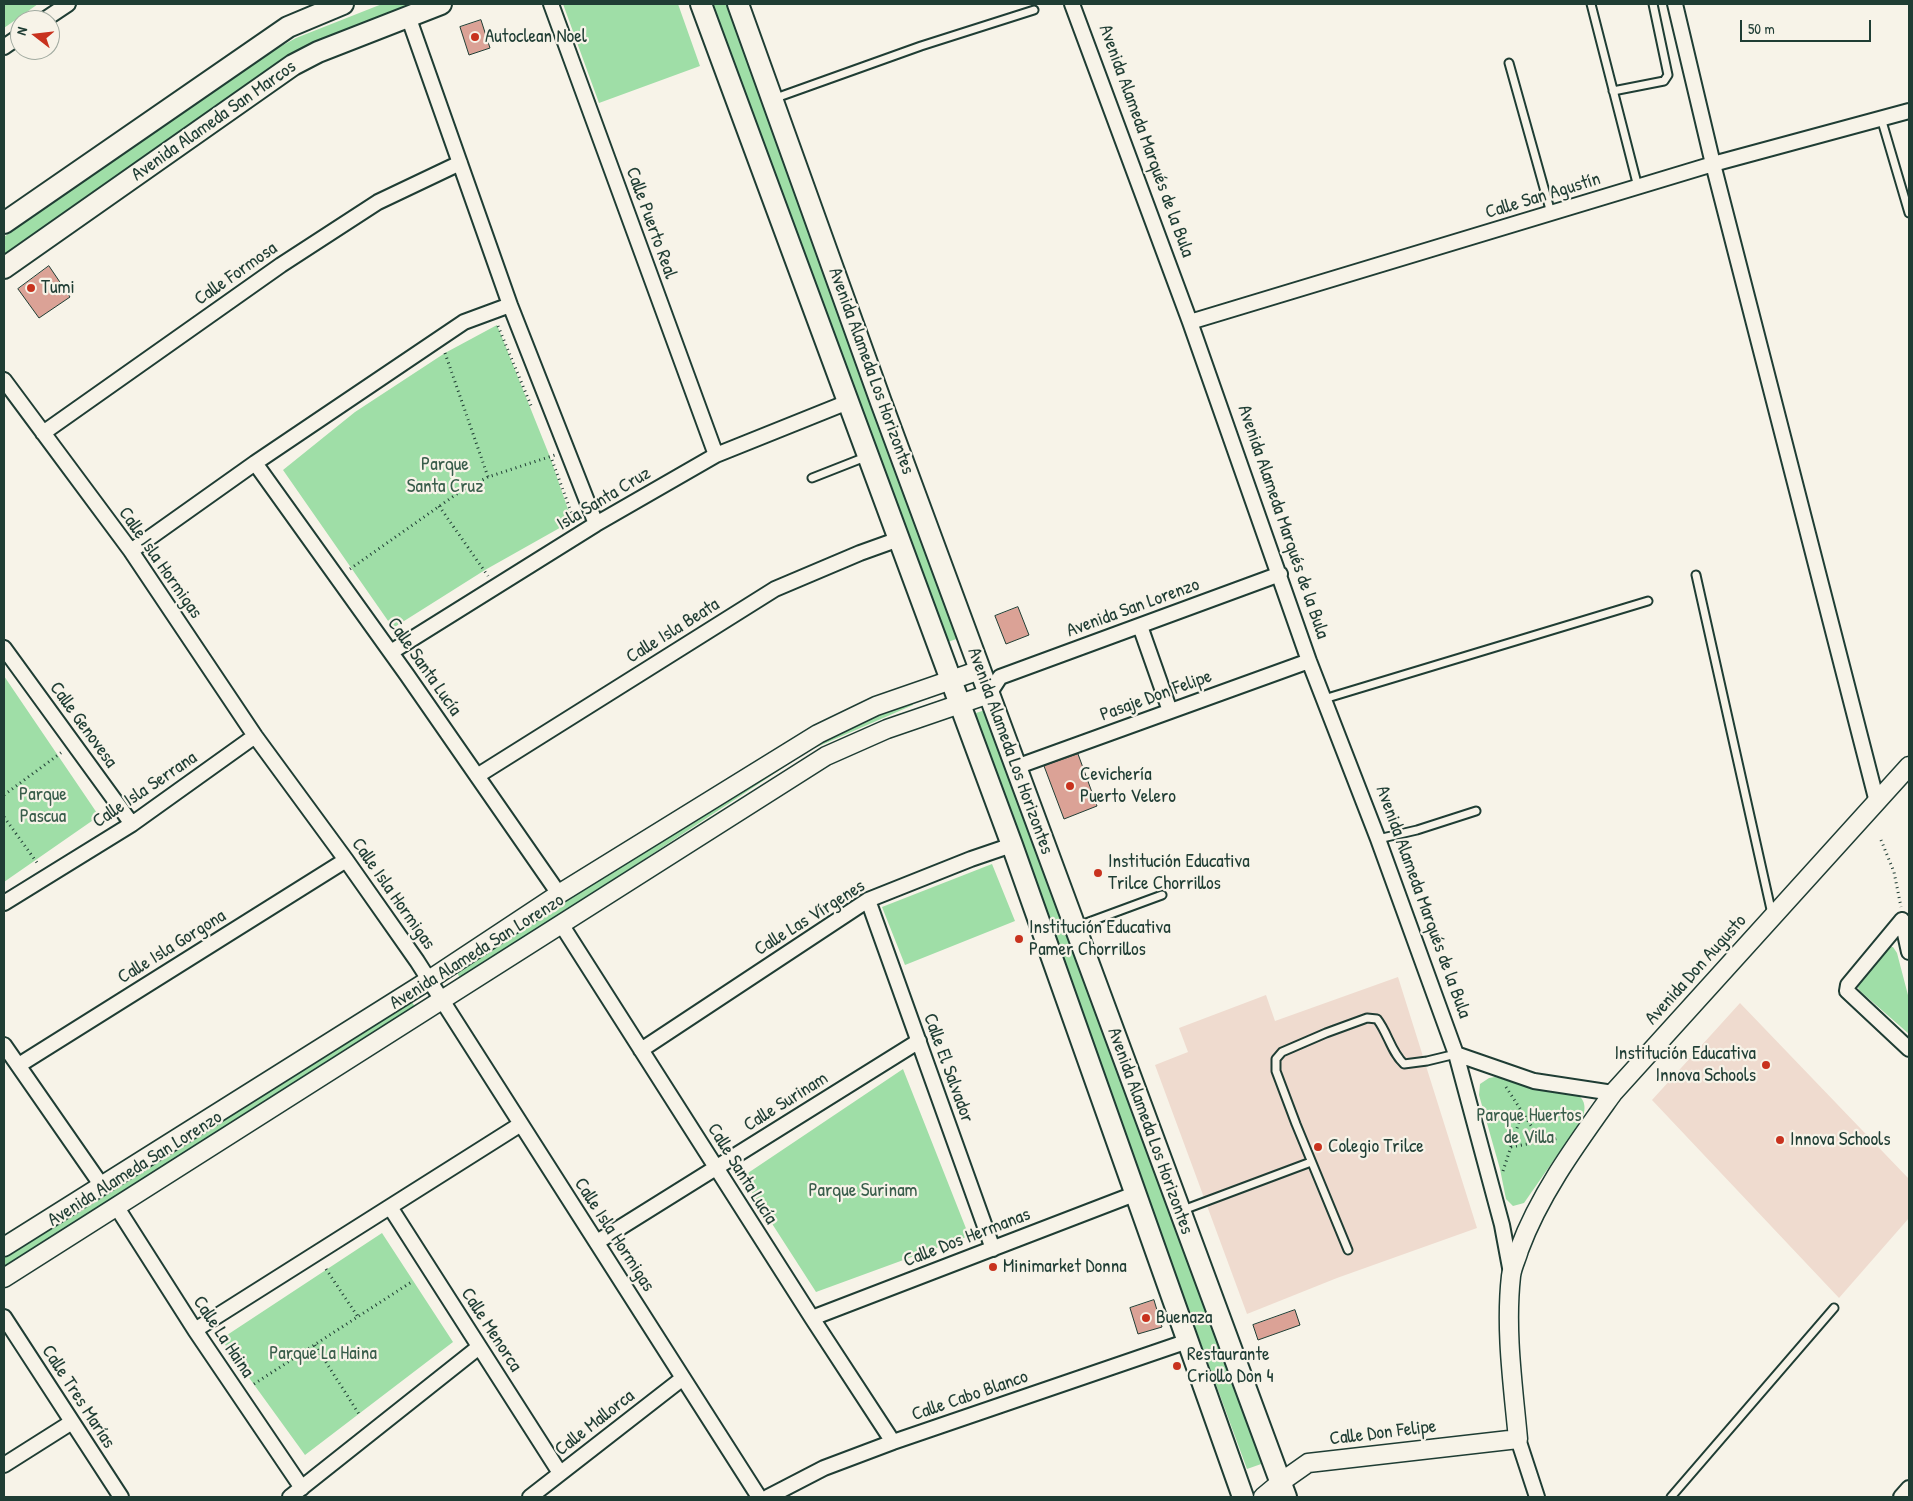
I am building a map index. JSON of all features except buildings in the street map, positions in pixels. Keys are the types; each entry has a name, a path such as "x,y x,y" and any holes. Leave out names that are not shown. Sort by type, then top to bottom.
{"main road":[{"name":"Avenida Alameda San Marcos","path":"4,223 288,27 343,4"},
{"name":"Avenida Alameda San Marcos","path":"4,268 293,65 318,52 441,4"},
{"name":"Avenida Alameda Los Horizontes","path":"702,4 1012,845 1137,1193 1243,1497"},
{"name":"Avenida Alameda Los Horizontes","path":"738,4 980,670 1283,1490"}],"street":[{"name":"Calle Puerto Real","path":"551,4 716,455"},
{"name":"Avenida Alameda Marqués de la Bula","path":"1072,4 1190,322 1280,574 1309,662 1378,839 1456,1054 1502,1224 1511,1274 1509,1348 1518,1440 1537,1497"},
{"path":"1675,4 1713,164 1877,802"},
{"path":"408,16 510,305 596,524"},
{"name":"Calle San Agustín","path":"1190,322 1713,164 1909,111"},
{"name":"Calle Formosa","path":"43,433 281,265 378,202 460,163"},
{"path":"131,551 255,463 464,322 510,305"},
{"name":"Calle Isla Hormigas","path":"4,380 131,551 255,736 346,860 429,980 759,1497"},
{"name":"Isla Santa Cruz","path":"391,652 596,524 716,455 848,402"},
{"name":"Calle Santa Lucía","path":"255,463 391,652 559,894"},
{"name":"Calle Isla Beata","path":"477,776 775,589 860,553 899,539"},
{"name":"Avenida San Lorenzo","path":"1000,677 1280,574"},
{"path":"1140,626 1170,711"},
{"name":"Calle Genovesa","path":"4,648 132,824"},
{"name":"Pasaje Don Felipe","path":"1016,767 1309,662"},
{"path":"980,670 1000,677 989,694"},
{"name":"Avenida Alameda San Lorenzo","path":"4,1247 429,980 559,894 818,734 876,706 980,670"},
{"name":"Avenida Alameda San Lorenzo","path":"4,1278 826,756 887,729 989,694"},
{"name":"Calle Isla Serrana","path":"4,903 132,824 255,736"},
{"name":"Avenida Don Augusto","path":"1511,1274 1525,1234 1541,1202 1583,1136 1614,1093 1909,766"},
{"name":"Calle Las Vírgenes","path":"641,1050 868,900 971,859 1012,845"},
{"name":"Calle Isla Gorgona","path":"18,1065 346,860"},
{"name":"Calle El Salvador","path":"868,900 993,1249"},
{"path":"1902,920 1909,952"},
{"path":"1902,920 1848,985 1847,991 1909,1049"},
{"name":"Calle Santa Lucía","path":"561,924 893,1442"},
{"name":"Calle Surinam","path":"597,1242 919,1041"},
{"path":"4,1044 102,1186"},
{"path":"1456,1054 1534,1081 1614,1093"},
{"path":"195,1330 521,1124"},
{"name":"Calle Dos Hermanas","path":"812,1318 1137,1193"},
{"name":"Calle La Haina","path":"116,1206 195,1330 302,1488"},
{"name":"Calle Menorca","path":"390,1207 560,1473"},
{"name":"Calle Tres Marías","path":"4,1317 121,1497"},
{"name":"Calle Cabo Blanco","path":"768,1497 824,1468 893,1442 1188,1341"},
{"path":"290,1497 479,1347"},
{"name":"Calle Mallorca","path":"530,1497 683,1378"},
{"path":"4,1465 72,1422"},
{"name":"Calle Don Felipe","path":"1264,1497 1283,1490 1308,1463 1518,1440"},
{"path":"1901,1497 1909,1488"}],"lane":[{"path":"1591,4 1638,187"},
{"path":"1613,91 1664,81 1668,75 1654,4"},
{"path":"772,99 921,46 1034,10"},
{"path":"1509,63 1551,213"},
{"path":"1881,118 1909,213"},
{"path":"812,478 868,456"},
{"path":"1696,576 1773,917"},
{"path":"1324,699 1648,601"},
{"path":"1378,839 1417,830 1476,811"},
{"path":"1075,927 1162,896"},
{"path":"1348,1250 1276,1071 1276,1059 1282,1052 1367,1018 1377,1018 1383,1026 1396,1057 1404,1064 1420,1063 1456,1054"},
{"path":"1180,1211 1311,1162"},
{"path":"1671,1497 1834,1308"}],"path":[{"path":"497,325 534,413"},
{"path":"444,352 488,478"},
{"path":"548,448 579,535"},
{"path":"339,580 350,568 461,491 488,478 567,450"},
{"path":"439,506 495,587"},
{"path":"4,795 73,743"},
{"path":"4,817 48,876"},
{"path":"1881,840 1894,872 1902,920"},
{"path":"1511,1083 1502,1081 1541,1141"},
{"path":"1503,1171 1522,1112"},
{"path":"1511,1147 1565,1137 1560,1145"},
{"path":"1500,1162 1505,1179"},
{"path":"326,1269 358,1317"},
{"path":"254,1384 413,1281"},
{"path":"315,1345 359,1414"}],"shaded area":[{"name":"Colegio Trilce","path":"1398,977 1477,1228 1337,1278 1247,1314 1155,1065 1188,1052 1179,1028 1266,995 1275,1021"},
{"name":"Innova Schools","path":"1740,1003 1909,1179 1909,1218 1839,1298 1652,1100"}],"green space":[{"path":"4,4 38,4 30,10 10,10 10,24 4,28"},
{"path":"382,4 435,4 280,67 105,184 4,256 4,237 252,62 296,38"},
{"path":"563,4 678,4 700,66 599,103"},
{"path":"709,4 728,4 962,637 945,643"},
{"name":"Parque Santa Cruz","path":"497,325 550,457 572,521 485,570 393,628 283,470 355,412 445,353"},
{"name":"Parque Pascua","path":"4,676 99,816 4,882"},
{"path":"911,697 913,705 810,750 461,980 455,969 805,745"},
{"path":"988,709 1264,1463 1247,1469 970,715"},
{"path":"992,864 1015,921 905,965 882,907"},
{"path":"1887,947 1893,947 1897,953 1909,999 1909,1034 1860,991 1856,985"},
{"path":"409,998 416,1008 7,1268 4,1263 4,1255"},
{"name":"Parque Surinam","path":"903,1069 969,1236 816,1292 742,1177"},
{"name":"Parque Huertos de Villa","path":"1495,1077 1574,1093 1581,1098 1585,1108 1581,1121 1524,1203 1513,1206 1506,1199 1500,1169 1479,1095 1480,1084 1489,1078"},
{"name":"Parque La Haina","path":"382,1233 453,1342 305,1455 221,1339"}],"place":[{"name":"Autoclean Noel","path":"475,37"},
{"name":"Tumi","path":"31,288"},
{"name":"Cevichería Puerto Velero","path":"1070,786"},
{"name":"Institución Educativa Trilce Chorrillos","path":"1098,873"},
{"name":"Institución Educativa Pamer Chorrillos","path":"1019,939"},
{"name":"Institución Educativa Innova Schools","path":"1766,1065"},
{"name":"Innova Schools","path":"1780,1140"},
{"name":"Colegio Trilce","path":"1318,1147"},
{"name":"Minimarket Donna","path":"993,1267"},
{"name":"Buenaza","path":"1146,1318"},
{"name":"Restaurante Criollo Don 4","path":"1177,1366"}]}
